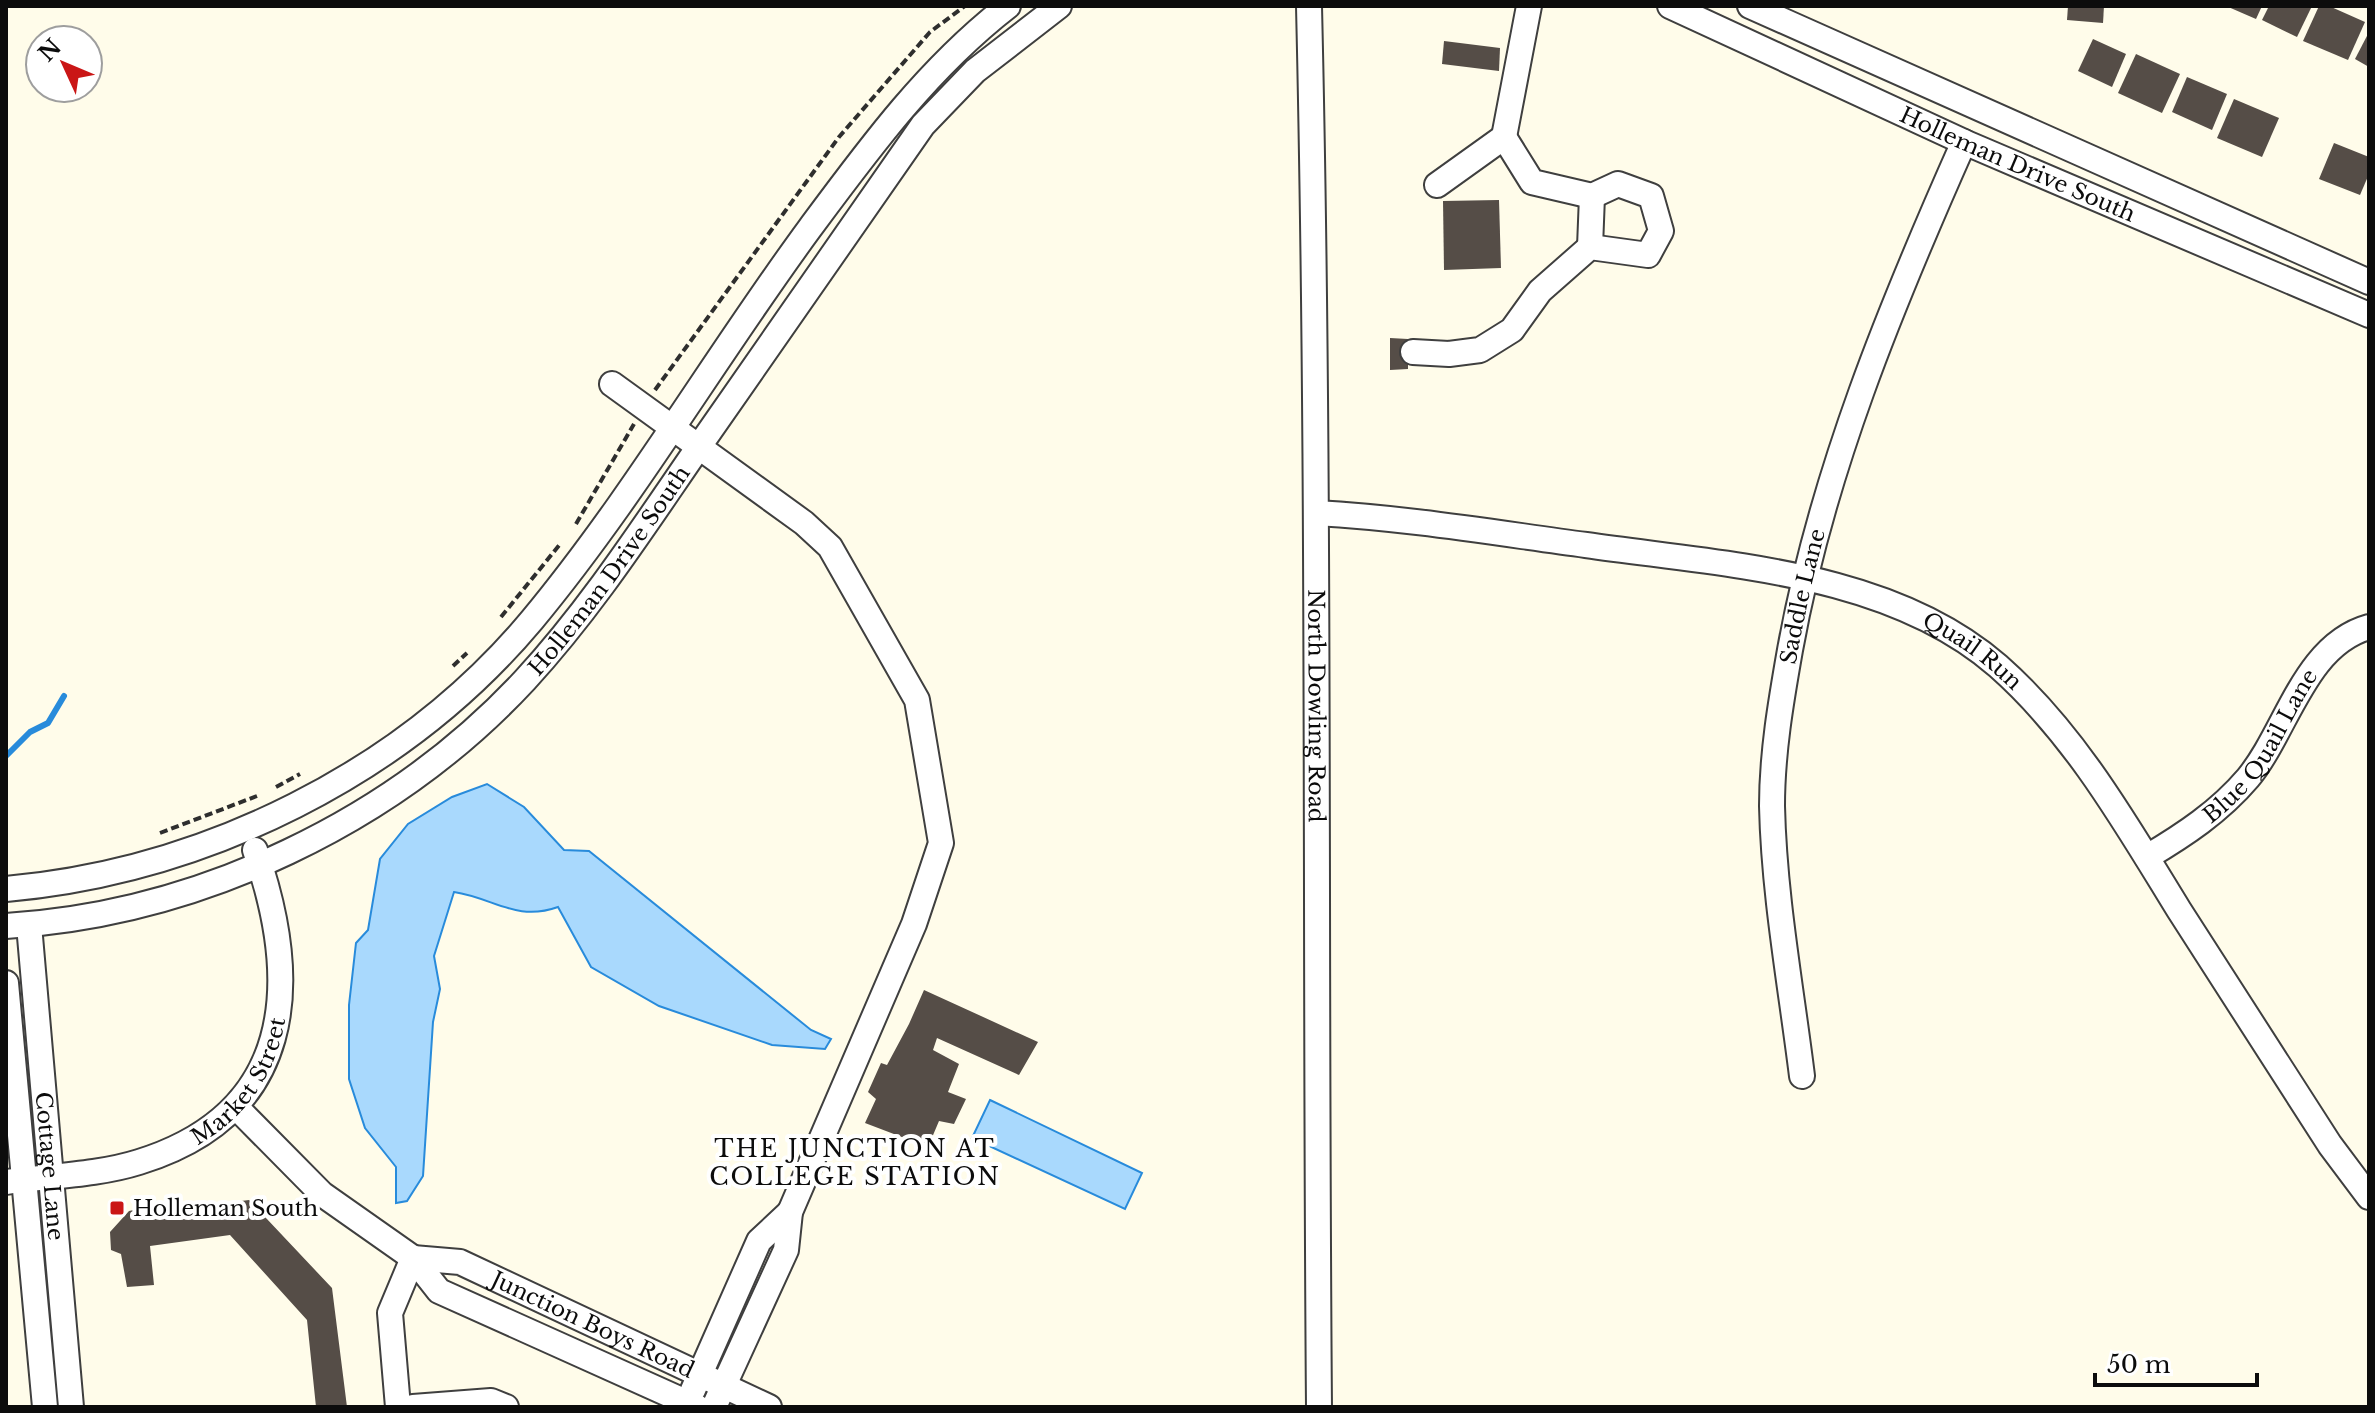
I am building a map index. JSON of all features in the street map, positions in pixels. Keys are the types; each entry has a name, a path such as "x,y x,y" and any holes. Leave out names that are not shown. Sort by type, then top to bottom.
{"street":[{"name":"Holleman Drive South","path":"6,889 59,884 113,873 247,829 333,785 401,741 460,694 530,622 761,295 905,104 956,48 1008,6"},
{"name":"Holleman Drive South","path":"18,926 162,900 259,863 333,829 377,802 480,724 524,680 614,573 923,125 975,71 1059,6"},
{"name":"North Dowling Road","path":"1309,6 1316,513 1315,954 1319,1407"},
{"path":"1529,6 1504,137 1532,182 1592,196 1618,184 1651,196 1661,231 1648,255 1590,247"},
{"name":"Holleman Drive South","path":"1670,6 1964,142 2369,315"},
{"name":"Holleman Drive South","path":"1762,9 2369,282"},
{"path":"1437,185 1504,137"},
{"name":"Saddle Lane","path":"1802,1076 1779,892 1772,805 1777,721 1803,579 1852,414 1886,323 1964,142"},
{"path":"1413,352 1449,354 1480,350 1512,330 1540,291 1590,247 1592,196"},
{"path":"612,384 804,523 830,547 917,700 941,843 914,924 790,1212 786,1250 719,1397"},
{"name":"Quail Run","path":"1316,513 1402,519 1803,579 1888,603 1937,624 1988,659 2067,738 2147,857 2330,1145 2369,1197"},
{"name":"Blue Quail Lane","path":"2147,857 2194,829 2232,795 2263,758 2327,654 2345,638 2369,627"},
{"name":"Market Street","path":"14,1181 137,1163 193,1141 236,1107 263,1071 277,1031 280,979 273,919 247,829"},
{"name":"Cottage Lane","path":"18,926 51,1176 71,1407"},
{"name":"Cottage Lane","path":"6,983 14,1181 33,1288 45,1407"},
{"name":"Junction Boys Road","path":"236,1107 322,1194 413,1258 439,1291 690,1406"},
{"path":"690,1406 700,1375 759,1241 790,1212"},
{"path":"398,1407 390,1313 413,1258"},
{"name":"Junction Boys Road","path":"413,1258 460,1262 700,1375 719,1397 769,1407"},
{"path":"33,1288 60,1286"},
{"path":"738,1289 764,1300"},
{"path":"413,1407 491,1401 506,1407"}],"path":[{"path":"573,527 644,406 839,137 930,32 965,6"},
{"path":"493,626 563,540"},
{"path":"448,670 472,649"},
{"path":"157,834 265,793 309,769"}],"water":[{"path":"487,784 524,807 564,850 589,851 811,1030 831,1039 825,1049 772,1045 659,1006 591,967 558,907 530,912 454,892 434,956 440,989 433,1022 423,1176 407,1201 396,1203 396,1167 365,1128 349,1079 349,1005 356,943 368,930 380,859 408,824 452,797"},
{"path":"990,1100 1142,1173 1125,1209 972,1138"}],"building":[{"path":"2068,6 2104,6 2103,23 2067,20"},
{"path":"2226,6 2262,6 2256,19"},
{"path":"2269,6 2312,6 2297,37 2262,20"},
{"path":"2319,6 2329,6 2365,22 2348,60 2303,41"},
{"path":"2369,32 2369,67 2355,59"},
{"path":"2093,39 2126,54 2112,87 2078,71"},
{"path":"1444,41 1500,48 1499,71 1442,64"},
{"path":"2136,54 2180,74 2162,113 2118,93"},
{"path":"2187,77 2227,94 2212,130 2172,112"},
{"path":"2234,99 2279,118 2262,157 2217,138"},
{"path":"2334,143 2369,157 2369,174 2360,195 2319,179"},
{"path":"1499,200 1501,268 1444,270 1443,201"},
{"path":"1390,338 1408,339 1408,369 1390,370"},
{"path":"924,990 1038,1042 1019,1075 937,1038 933,1050 959,1064 948,1092 966,1099 954,1124 939,1121 928,1147 865,1123 876,1099 868,1092 881,1063 887,1065"},
{"path":"249,1200 332,1288 347,1407 316,1407 307,1320 230,1235 150,1246 154,1285 127,1287 121,1254 111,1250 110,1232 129,1211 148,1207 154,1212"}],"waterway":[{"path":"6,756 30,732 48,723 64,696"}],"place":[{"name":"Holleman South","path":"117,1208"}],"district":[{"name":"THE JUNCTION AT COLLEGE STATION","path":"855,1163"}]}
